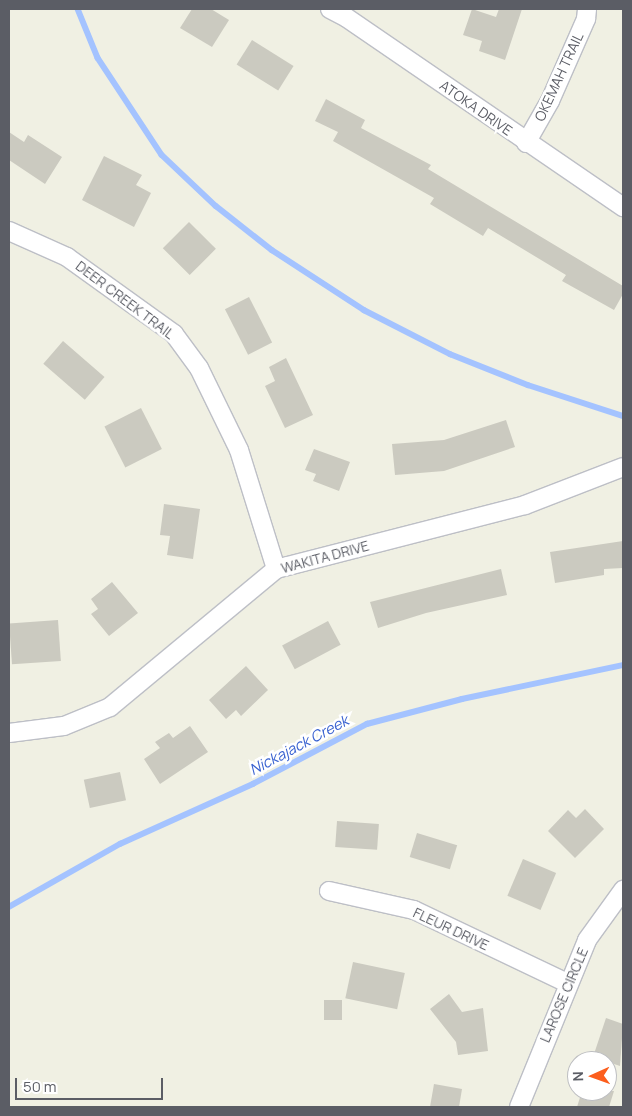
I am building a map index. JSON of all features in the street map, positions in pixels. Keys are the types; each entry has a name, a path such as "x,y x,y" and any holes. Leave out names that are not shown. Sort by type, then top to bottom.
{"street":[{"name":"ATOKA DRIVE","path":"330,9 347,18 623,208"},
{"name":"OKEMAH TRAIL","path":"526,143 550,101 586,18 587,9"},
{"name":"DEER CREEK TRAIL","path":"9,231 67,257 174,334 199,368 239,450 276,569"},
{"name":"WAKITA DRIVE","path":"9,733 64,726 110,707 276,569 525,505 623,467"},
{"name":"LAROSE CIRCLE","path":"519,1107 567,983 587,940 623,890"},
{"name":"FLEUR DRIVE","path":"329,891 414,910 567,983"}],"building":[{"path":"192,9 211,9 229,20 212,47 180,28"},
{"path":"472,9 496,17 499,9 522,9 505,60 479,51 482,41 463,35"},
{"path":"252,40 294,66 278,91 237,65"},
{"path":"326,99 365,120 361,128 431,165 428,169 623,286 623,294 614,310 562,281 566,275 488,228 483,236 430,204 434,198 333,141 338,132 315,121"},
{"path":"9,132 24,142 28,135 62,157 45,184 9,160"},
{"path":"104,156 142,175 136,185 151,193 134,227 82,200"},
{"path":"189,222 216,249 190,275 163,248"},
{"path":"249,297 272,342 248,355 225,309"},
{"path":"63,341 105,377 85,400 43,364"},
{"path":"286,358 313,415 285,428 265,386 275,381 269,367"},
{"path":"141,408 162,449 125,468 104,427"},
{"path":"506,420 515,447 444,471 395,475 392,444 444,440"},
{"path":"314,449 350,462 339,491 313,481 316,474 305,470"},
{"path":"164,504 200,509 193,559 167,555 170,536 160,535"},
{"path":"623,541 623,568 604,569 604,575 555,583 550,552"},
{"path":"501,569 507,595 426,613 378,628 370,602"},
{"path":"112,582 138,613 109,636 91,614 98,609 91,599"},
{"path":"58,620 61,661 12,664 9,623"},
{"path":"328,621 341,645 295,669 282,645"},
{"path":"246,666 268,690 241,716 236,710 226,719 209,700"},
{"path":"190,726 208,752 160,784 144,759 160,748 155,742 169,733 173,738"},
{"path":"120,772 126,800 90,808 84,780"},
{"path":"585,809 604,829 575,858 548,831 568,810 576,818"},
{"path":"337,821 379,824 377,850 335,847"},
{"path":"417,833 457,845 450,869 410,857"},
{"path":"523,859 556,873 541,910 507,896"},
{"path":"353,962 405,973 397,1009 345,998"},
{"path":"449,994 462,1012 483,1008 488,1051 458,1055 456,1042 430,1009"},
{"path":"324,1000 342,1000 342,1020 324,1020"},
{"path":"606,1018 623,1024 620,1066 617,1065 617,1051 595,1051"},
{"path":"434,1084 462,1089 459,1107 430,1107"},
{"path":"579,1101 611,1101 609,1107 577,1107"}],"waterway":[{"path":"78,9 98,58 162,155 216,206 272,250 364,310 450,354 528,385 623,416"},
{"name":"Nickajack Creek","path":"9,907 120,844 253,784 367,724 462,699 623,665"}]}
